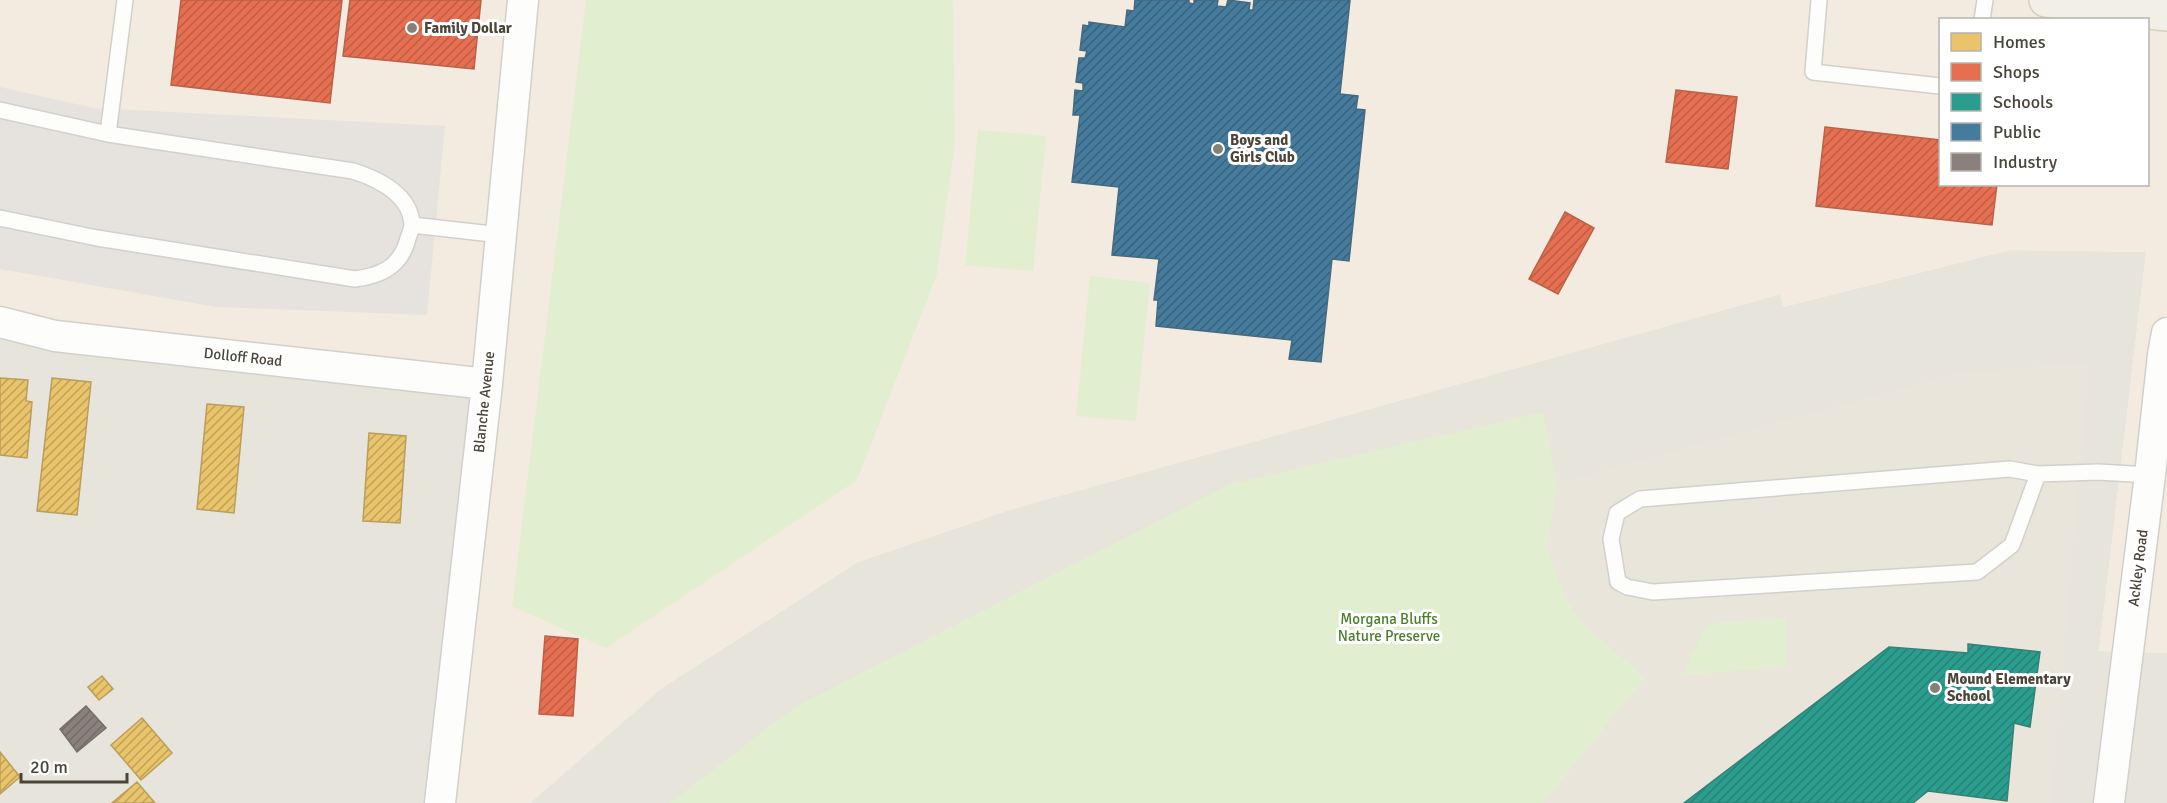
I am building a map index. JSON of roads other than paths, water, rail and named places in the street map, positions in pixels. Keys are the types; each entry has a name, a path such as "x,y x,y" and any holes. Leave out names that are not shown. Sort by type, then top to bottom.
{"main road":[{"path":"2055,0 2149,8"}],"street":[{"name":"Blanche Avenue","path":"440,803 487,384 523,0"},
{"name":"Dolloff Road","path":"0,322 55,336 487,384"},
{"name":"Ackley Road","path":"2109,803 2166,347"}],"lane":[{"path":"108,134 125,0"},
{"path":"1819,0 1813,72 1939,87"},
{"path":"1982,18 1985,0"},
{"path":"0,110 108,134 353,171 383,183 397,194 407,209 412,225 405,249 396,264 375,276 355,279 97,238 0,218"},
{"path":"412,225 501,235"},
{"path":"2038,474 2012,546 1977,572 1653,592 1627,587 1618,582 1611,539 1617,513 1641,499 2010,469 2038,474 2098,472 2150,475"}],"place":[{"name":"Family Dollar","path":"412,28"},
{"name":"Boys and Girls Club","path":"1218,149"},
{"name":"Mound Elementary School","path":"1935,688"}],"park label":[{"name":"Morgana Bluffs Nature Preserve","path":"1389,628"}]}
